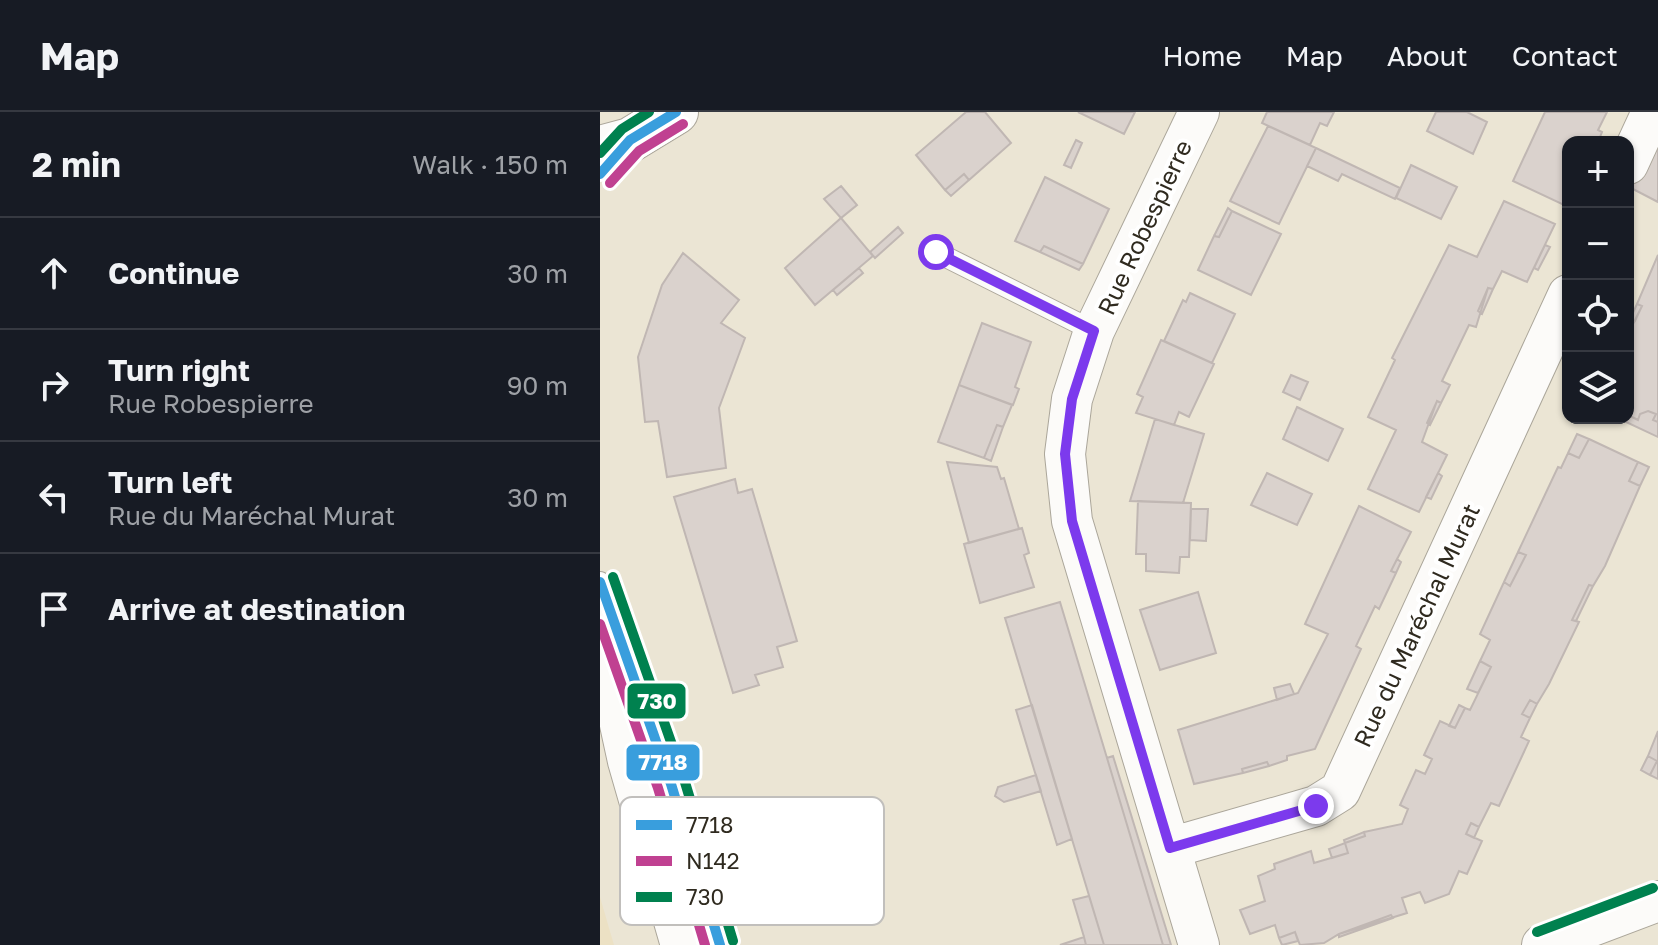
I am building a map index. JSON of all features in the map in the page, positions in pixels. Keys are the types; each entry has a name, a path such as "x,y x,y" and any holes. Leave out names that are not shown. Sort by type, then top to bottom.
{"main road":[{"path":"600,174 615,144 676,112"},
{"path":"600,623 640,797"},
{"path":"600,768 620,836"},
{"path":"646,925 652,945"},
{"path":"677,925 683,945"}],"street":[{"name":"Rue Robespierre","path":"1199,112 1094,331 1072,399 1065,454 1072,521 1199,945"},
{"path":"1634,151 1652,112"},
{"name":"Rue du Maréchal Murat","path":"1170,848 1316,806 1340,791 1562,308"},
{"path":"1542,945 1658,901"}],"lane":[{"path":"936,252 1094,331"},
{"path":"600,582 675,797"},
{"path":"714,925 720,945"}],"shaded area":[{"path":"600,897 614,945 600,945"}],"building":[{"path":"966,112 985,112 1011,143 969,180 964,174 945,190 916,155"},
{"path":"1078,112 1135,112 1124,134"},
{"path":"1267,112 1334,112 1327,126 1320,123 1310,145 1262,123"},
{"path":"1436,112 1467,112 1487,122 1473,154 1427,131"},
{"path":"1545,112 1607,112 1598,130 1602,132 1600,136 1562,136 1562,204 1513,181"},
{"path":"1268,126 1316,148 1279,224 1230,201"},
{"path":"1076,140 1082,143 1071,168 1064,165"},
{"path":"1653,142 1658,145 1658,202 1634,190 1634,182"},
{"path":"1316,148 1400,188 1395,199 1342,174 1338,181 1307,166"},
{"path":"1411,165 1457,187 1441,219 1396,198"},
{"path":"964,174 969,180 951,196 945,190"},
{"path":"1045,177 1109,209 1083,264 1044,246 1040,252 1015,241"},
{"path":"841,186 857,205 841,218 824,199"},
{"path":"1504,201 1555,224 1527,282 1502,271 1493,289 1488,288 1476,327 1469,325 1442,381 1450,385 1441,403 1437,401 1422,442 1447,455 1419,512 1368,489 1396,430 1368,417 1395,360 1392,358 1449,245 1477,257"},
{"path":"1228,208 1232,211 1219,237 1214,236"},
{"path":"1232,211 1281,234 1251,295 1198,270 1214,236 1219,237"},
{"path":"841,218 873,256 815,305 785,268"},
{"path":"898,227 903,233 875,258 870,252"},
{"path":"1545,245 1550,247 1538,270 1534,268"},
{"path":"1044,246 1083,264 1079,270 1040,252"},
{"path":"683,253 739,300 721,323 745,338 719,408 726,468 667,477 658,421 645,422 638,357 662,285"},
{"path":"1658,255 1658,422 1653,420 1656,414 1648,411 1640,414 1638,420 1634,418 1634,322 1642,306 1637,304"},
{"path":"859,268 863,273 837,295 833,290"},
{"path":"1488,288 1493,289 1482,314 1478,311"},
{"path":"1190,293 1235,314 1212,363 1164,341 1183,300 1186,302"},
{"path":"1637,304 1642,306 1635,321 1634,321"},
{"path":"982,323 1031,342 1015,387 1019,389 1013,405 959,385"},
{"path":"1161,340 1214,364 1189,417 1179,412 1174,425 1136,413 1143,397 1137,394"},
{"path":"1291,375 1308,382 1300,400 1283,392"},
{"path":"959,385 1012,405 1003,427 997,425 984,458 938,442"},
{"path":"1437,401 1441,403 1430,425 1427,423"},
{"path":"1297,407 1343,429 1328,461 1283,439"},
{"path":"1648,411 1656,414 1653,420 1658,422 1658,437 1630,424 1634,424 1634,418 1638,420 1640,414"},
{"path":"1155,419 1204,434 1183,503 1130,501"},
{"path":"997,425 1003,427 991,461 984,458"},
{"path":"1577,434 1589,439 1579,458 1568,453"},
{"path":"1589,439 1638,462 1629,481 1640,486 1605,566 1593,586 1589,585 1572,620 1579,622 1549,684 1537,704 1530,700 1522,714 1530,718 1521,737 1529,741 1499,806 1491,803 1479,827 1471,823 1466,834 1482,841 1467,874 1459,871 1449,894 1425,903 1420,892 1402,898 1407,913 1339,934 1324,943 1300,945 1295,932 1279,938 1275,925 1250,934 1240,910 1265,901 1258,876 1275,869 1274,864 1311,851 1314,863 1348,853 1345,843 1365,836 1364,832 1402,824 1408,809 1400,805 1416,770 1425,774 1432,759 1424,755 1440,721 1455,728 1465,708 1470,710 1491,667 1480,661 1490,640 1480,634 1504,582 1510,586 1526,555 1518,552 1558,467 1561,468 1568,453 1579,458"},
{"path":"947,462 997,467 1001,479 1004,478 1019,529 969,543"},
{"path":"1638,462 1649,467 1640,486 1629,481"},
{"path":"1267,473 1312,494 1297,525 1251,505"},
{"path":"1438,473 1442,476 1431,499 1426,497"},
{"path":"735,479 738,493 752,489 797,641 777,647 783,667 755,675 759,685 733,693 674,497"},
{"path":"1138,501 1191,503 1189,557 1180,557 1179,573 1146,571 1146,554 1136,554"},
{"path":"1359,506 1411,532 1391,571 1396,573 1379,609 1375,606 1356,646 1361,649 1315,749 1287,756 1287,760 1269,766 1267,762 1242,769 1243,773 1194,784 1178,730 1298,693 1328,634 1305,624"},
{"path":"1191,509 1208,509 1206,541 1190,540"},
{"path":"1022,528 1029,553 1024,555 1034,587 980,603 964,544"},
{"path":"1518,552 1526,555 1510,586 1504,582"},
{"path":"1397,559 1401,562 1396,573 1391,571"},
{"path":"1589,585 1593,586 1576,621 1572,620"},
{"path":"1198,592 1216,653 1160,670 1140,610"},
{"path":"1060,602 1163,945 1104,945 1005,618"},
{"path":"1480,661 1491,667 1478,693 1467,689"},
{"path":"1290,684 1294,694 1277,700 1274,688"},
{"path":"1530,700 1537,704 1530,718 1522,714"},
{"path":"1032,705 1072,839 1057,845 1016,710"},
{"path":"1459,705 1465,708 1455,728 1449,726"},
{"path":"1658,731 1658,779 1650,775 1657,761 1648,756"},
{"path":"1113,756 1171,945 1163,945 1107,758"},
{"path":"1648,756 1657,761 1650,775 1641,770"},
{"path":"1267,762 1269,766 1243,773 1242,769"},
{"path":"1036,775 1041,791 1004,802 995,796 998,787"},
{"path":"1471,823 1479,827 1474,838 1466,834"},
{"path":"1364,832 1365,836 1345,843 1344,840"},
{"path":"1345,843 1348,853 1332,858 1329,849"},
{"path":"1089,896 1104,945 1086,945 1073,900"},
{"path":"1391,915 1393,918 1339,937 1339,934"},
{"path":"1295,932 1298,941 1282,945 1279,938"},
{"path":"1084,937 1086,945 1060,945"}],"transit line":[{"name":"730","path":"600,153 622,129 649,112"},
{"name":"7718","path":"600,174 630,140 676,112"},
{"name":"N142","path":"610,183 639,151 683,124"},
{"name":"730","path":"613,577 689,797"},
{"name":"7718","path":"600,582 675,797"},
{"name":"N142","path":"600,624 661,797"},
{"name":"730","path":"1537,932 1653,888"},
{"name":"N142","path":"699,925 705,945"},
{"name":"7718","path":"714,925 720,945"},
{"name":"730","path":"728,925 733,941"}],"route":[{"path":"936,252 1094,331 1072,399 1065,454 1072,521 1170,848 1316,806"}]}
